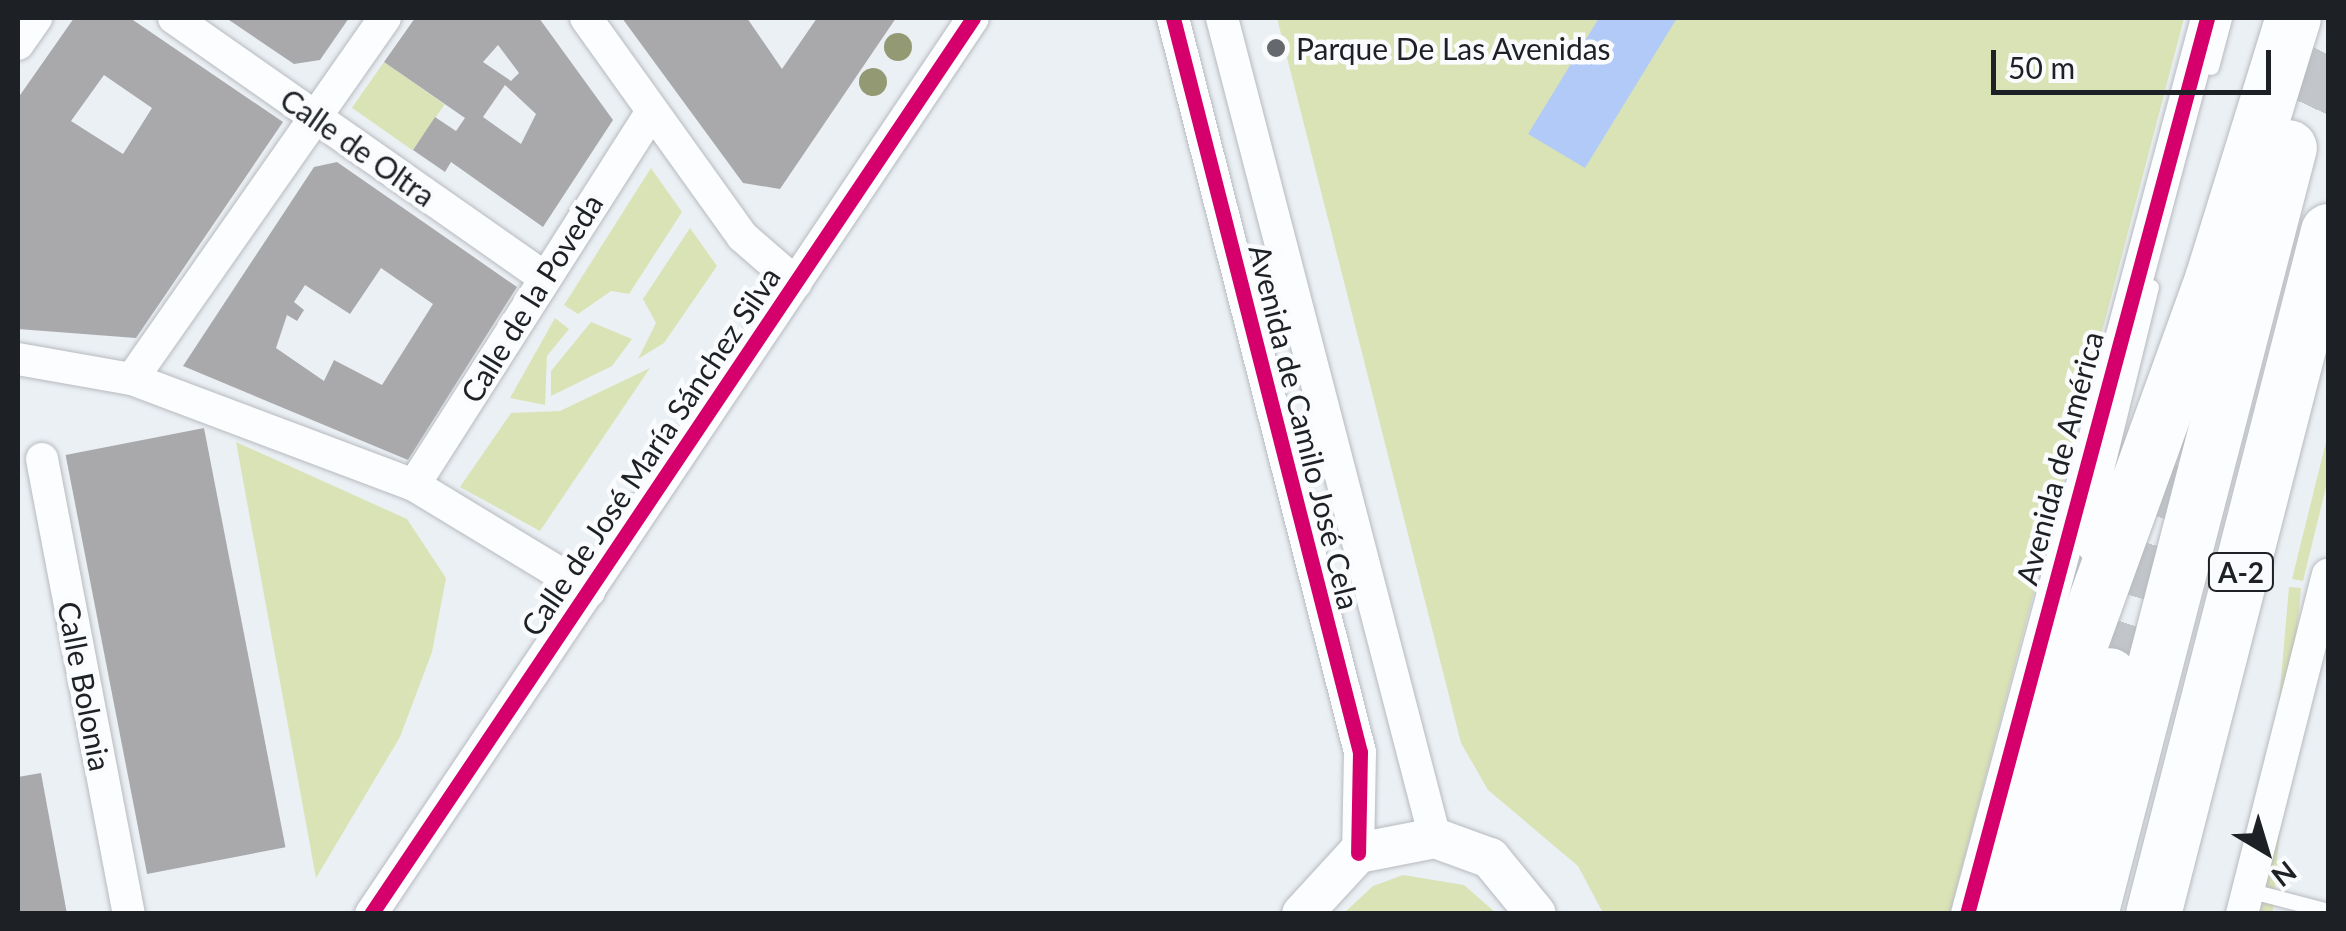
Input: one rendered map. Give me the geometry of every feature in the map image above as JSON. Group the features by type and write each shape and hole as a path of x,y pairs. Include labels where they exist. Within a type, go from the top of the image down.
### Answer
{"highway":[{"path":"2000,914 2040,752 2212,278 2294,18"},
{"name":"A-2","path":"2090,914 2321,18"},
{"name":"A-2","path":"2153,914 2328,231"},
{"path":"2046,914 2109,675"}],"street":[{"path":"18,44 36,18"},
{"name":"Calle de Oltra","path":"174,18 542,276"},
{"path":"132,378 385,18"},
{"path":"586,18 742,237 796,283"},
{"name":"Calle de José María Sánchez Silva","path":"371,914 972,18"},
{"name":"Avenida de Camilo José Cela","path":"1222,18 1435,838"},
{"name":"Avenida de América","path":"1967,914 2207,18"},
{"name":"Avenida de Camilo José Cela","path":"1170,23 1360,752 1358,853"},
{"name":"Calle de la Poveda","path":"414,485 542,276 651,113"},
{"path":"26,360 132,378 414,485 589,590"},
{"name":"Calle Bolonia","path":"42,459 129,914"},
{"path":"2245,902 2327,588"},
{"path":"1302,914 1358,853 1435,838 1490,858 1536,914"}],"lane":[{"path":"2040,752 2224,18"},
{"path":"2245,902 2328,911"}],"green space":[{"path":"1277,18 2184,18 1950,913 1603,913 1578,866 1488,790 1461,743"},
{"path":"384,62 445,104 412,150 352,108"},
{"path":"651,168 682,212 629,294 611,291 578,314 564,305"},
{"path":"690,228 717,266 664,343 638,359 656,323 643,299"},
{"path":"555,318 569,329 547,356 545,405 510,398"},
{"path":"591,322 632,339 612,366 551,396 551,371"},
{"path":"650,368 540,531 460,487 511,413 560,411"},
{"path":"2328,434 2328,479 2303,581 2292,579"},
{"path":"236,442 407,519 446,578 432,652 400,737 316,878"},
{"path":"2289,587 2301,588 2272,914 2260,914"},
{"path":"1403,875 1464,885 1496,913 1343,914 1373,886"}],"water":[{"path":"1599,18 1677,18 1585,168 1528,134"}],"building":[{"path":"74,18 130,18 283,122 136,338 18,329 18,98","holes":["104,75 152,108 123,154 71,121"]},
{"path":"226,18 349,18 320,60 294,64"},
{"path":"415,18 539,18 613,120 543,227 451,162 445,172 413,150 435,117 456,131 465,118 384,62","holes":["498,45 519,73 511,81 483,62","505,85 536,114 521,144 483,117"]},
{"path":"622,18 747,18 782,69 817,18 896,18 780,189 743,183"},
{"path":"337,162 517,287 408,460 183,366 314,167","holes":["381,268 433,304 382,385 334,360 324,381 276,348 287,315 297,321 304,310 294,302 305,285 350,314"]},
{"path":"204,428 285,847 147,874 66,455"},
{"path":"41,773 67,914 18,914 18,777"}],"tunnel":[{"path":"2266,177 2328,45"},
{"path":"2109,675 2205,369"}],"cycle path":[{"path":"371,914 973,18"},
{"path":"1173,18 1360,752 1358,853"},
{"path":"1967,914 2207,18"}],"place":[{"name":"Parque De Las Avenidas","path":"1276,48"}]}
